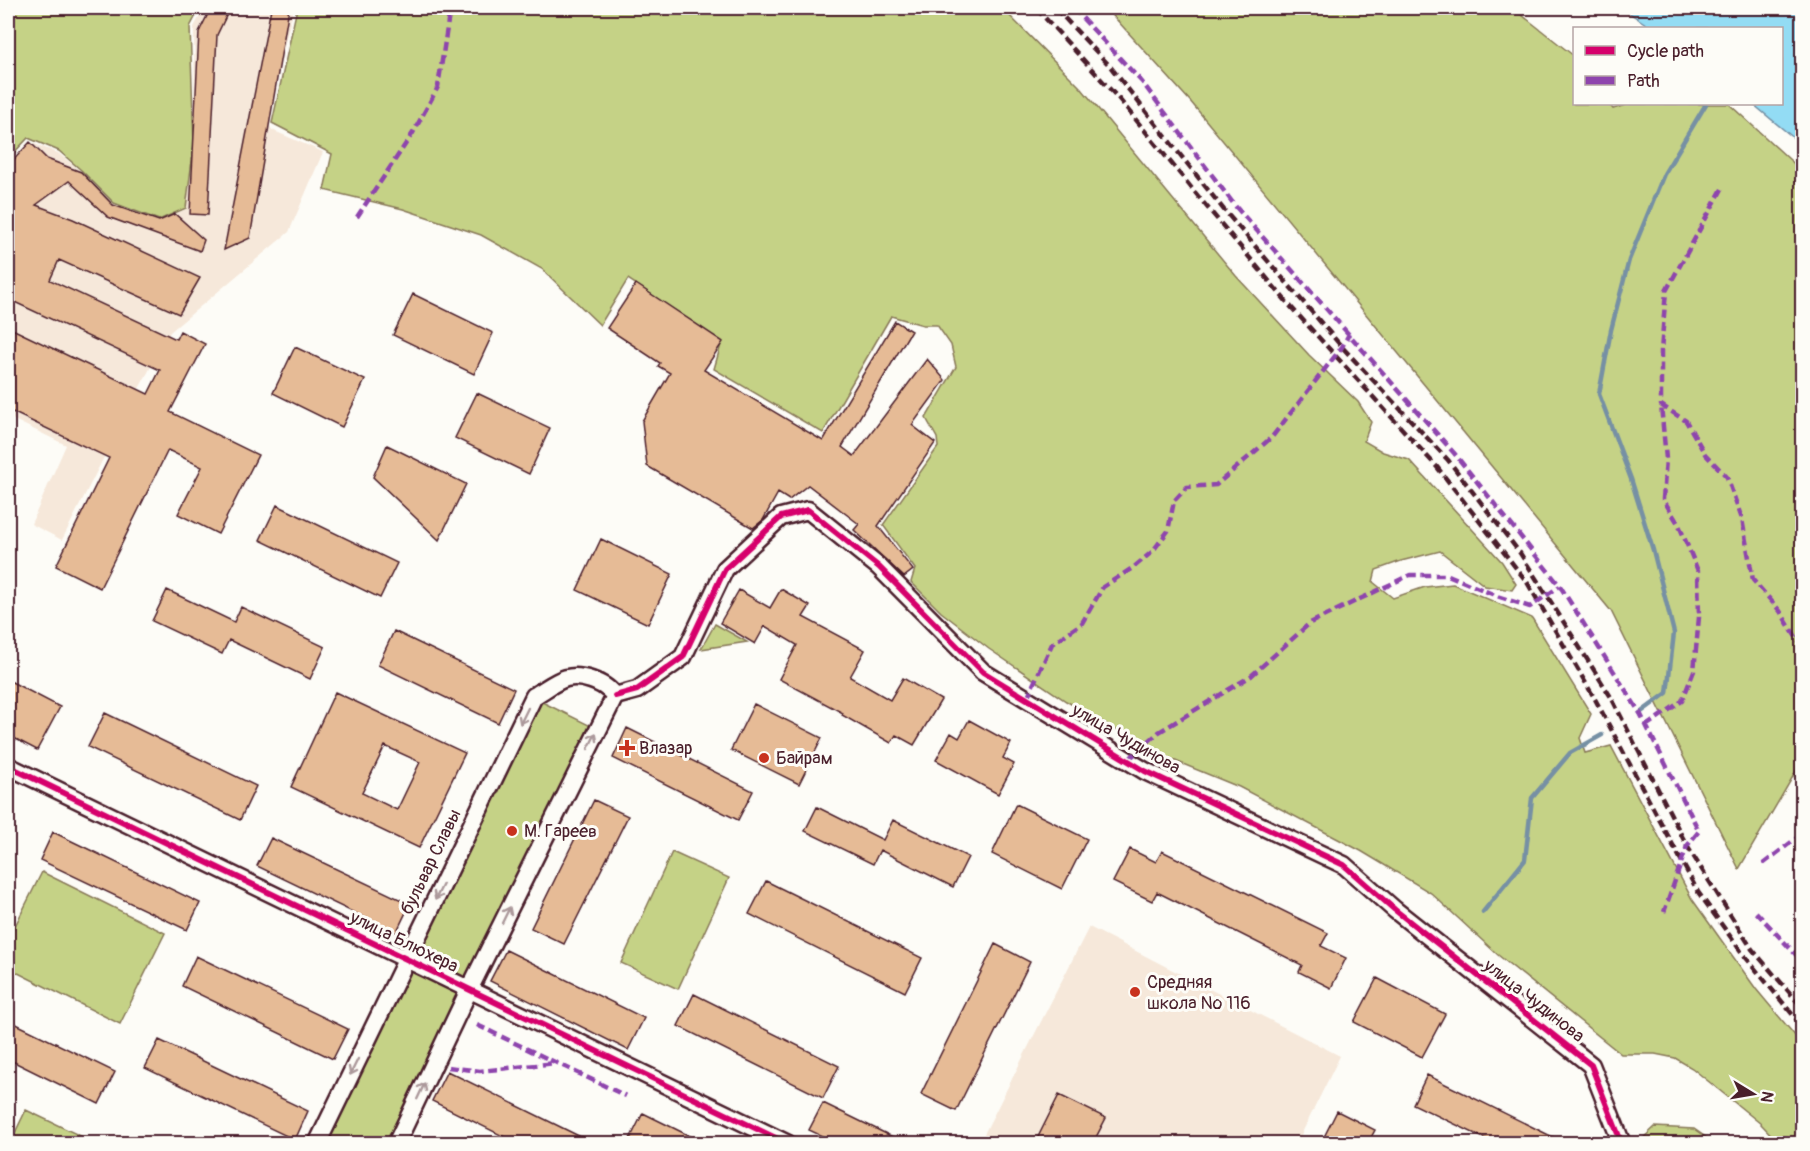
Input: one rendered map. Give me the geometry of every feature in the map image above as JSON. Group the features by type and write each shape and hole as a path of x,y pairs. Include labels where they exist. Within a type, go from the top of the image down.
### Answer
{"street":[{"name":"улица Чудинова","path":"615,696 637,690 683,657 725,569 781,517 808,510 879,567 983,672 1145,771 1344,865 1395,910 1591,1065 1622,1143"},
{"name":"бульвар Славы","path":"317,1143 534,696 574,675 606,686 615,696"},
{"path":"396,1143 468,990 615,696"},
{"name":"улица Блюхера","path":"8,766 405,960 788,1143"}],"shaded area":[{"path":"204,8 294,8 265,118 272,130 323,152 289,232 170,332 62,540 31,524 66,445 8,417 8,166 30,142 58,153 82,172 114,204 159,221 186,209 195,141 194,27"},
{"name":"Средняя школа № 116","path":"1089,927 1340,1056 1297,1143 979,1144"}],"green space":[{"path":"8,8 200,8 190,27 194,144 186,208 159,220 114,203 59,151 28,138 8,159"},
{"path":"297,8 1002,8 1082,89 1236,276 1309,355 1358,402 1371,422 1364,441 1383,452 1409,460 1502,562 1516,584 1512,590 1485,586 1440,551 1376,570 1373,582 1393,598 1425,587 1453,584 1532,618 1591,714 1580,738 1585,753 1611,746 1692,899 1756,989 1802,1044 1802,1143 1779,1143 1761,1124 1692,1068 1675,1058 1655,1054 1621,1054 1498,955 1431,893 1361,851 1239,787 1156,753 1066,701 989,649 941,612 911,582 915,569 883,525 938,447 937,438 926,418 956,367 951,345 937,325 923,325 891,316 823,433 714,369 722,341 628,279 600,325 542,269 481,235 403,209 324,190 332,154 272,123"},
{"path":"1106,8 1513,8 1573,55 1573,105 1610,105 1613,109 1625,105 1730,105 1802,171 1802,761 1739,869 1611,611 1190,101"},
{"path":"715,624 747,642 701,649"},
{"path":"536,699 593,727 392,1143 322,1144"},
{"path":"672,852 729,878 678,989 621,963"},
{"path":"42,872 165,933 120,1024 8,968 8,940"},
{"path":"26,1110 87,1139 85,1143 10,1143"},
{"path":"1655,1127 1694,1129 1714,1143 1638,1143"}],"water":[{"path":"1622,8 1802,8 1802,145 1754,105 1783,105 1783,27 1650,27"}],"building":[{"path":"211,8 230,8 217,35 208,215 190,214 199,32"},
{"path":"271,8 289,8 250,238 224,250"},
{"path":"30,142 47,159 81,172 113,205 159,221 175,214 204,240 200,251 108,217 69,181 36,205 73,219 200,278 179,314 59,260 50,280 176,339 180,331 205,344 170,412 258,455 218,534 178,514 202,467 168,450 100,588 56,566 109,458 8,410 8,327 148,394 160,370 8,299 8,166"},
{"path":"636,284 723,342 704,370 823,441 895,321 911,331 842,447 854,456 927,359 945,380 912,425 935,443 878,526 913,570 904,577 854,530 859,524 808,485 789,500 778,493 763,520 753,528 647,466 642,421 670,373 658,366 660,363 607,328"},
{"path":"413,294 493,333 474,374 393,335"},
{"path":"295,347 365,380 342,427 273,393"},
{"path":"477,393 550,428 529,474 455,438"},
{"path":"387,445 466,484 439,540 373,477"},
{"path":"277,505 397,563 380,598 260,540"},
{"path":"601,539 672,574 648,624 577,590"},
{"path":"781,589 810,606 803,617 865,650 850,677 890,700 903,678 941,700 914,745 896,735 891,743 842,715 843,713 779,679 797,645 765,626 755,644 720,623 739,590 770,608"},
{"path":"167,590 234,622 241,607 325,647 310,679 229,640 222,654 152,621"},
{"path":"394,631 514,689 498,723 378,665"},
{"path":"8,680 60,707 37,750 8,735"},
{"path":"335,692 465,753 419,848 291,787","holes":["385,746 420,762 397,810 362,793"]},
{"path":"754,704 822,738 799,784 731,750"},
{"path":"105,713 256,786 240,820 88,747"},
{"path":"969,720 1011,743 1003,758 1014,764 998,794 936,760 951,733 959,738"},
{"path":"627,728 753,791 738,820 613,758"},
{"path":"594,800 628,816 564,944 531,928"},
{"path":"1016,804 1087,839 1062,889 992,854"},
{"path":"817,807 883,840 893,820 968,857 953,887 880,850 873,864 805,831"},
{"path":"53,832 200,903 187,930 40,860"},
{"path":"271,838 410,904 396,933 257,866"},
{"path":"1130,849 1156,862 1162,851 1328,933 1321,946 1346,958 1331,988 1299,972 1302,965 1157,892 1152,901 1113,882"},
{"path":"766,881 922,958 905,992 749,914"},
{"path":"995,944 1030,962 956,1111 921,1094"},
{"path":"506,950 644,1018 628,1050 490,981"},
{"path":"196,956 348,1029 333,1059 182,986"},
{"path":"1377,978 1445,1014 1422,1057 1354,1022"},
{"path":"694,994 839,1066 823,1098 678,1026"},
{"path":"8,1020 115,1072 99,1104 8,1059"},
{"path":"159,1040 308,1111 295,1140 145,1068"},
{"path":"447,1071 593,1143 517,1143 432,1101"},
{"path":"1427,1075 1565,1143 1494,1143 1413,1104"},
{"path":"1059,1095 1106,1118 1093,1143 1035,1143"},
{"path":"823,1103 905,1143 837,1143 809,1130"},
{"path":"1337,1111 1375,1130 1368,1143 1321,1143"},
{"path":"643,1113 704,1143 628,1143"}],"waterway":[{"path":"1640,713 1667,693 1674,633 1653,550 1631,479 1599,394 1611,330 1629,260 1664,174 1705,105"},
{"path":"1483,912 1525,860 1532,798 1570,753 1602,735"}],"railway":[{"path":"1036,8 1119,99 1291,307 1437,467 1527,582 1595,699 1698,892 1743,954 1802,1026"},
{"path":"1055,8 1109,65 1224,210 1342,347 1448,460 1520,553 1611,697 1687,846 1752,949 1802,1007"}],"marked path":[{"path":"357,217 413,133 438,87 450,8"},
{"path":"1073,8 1142,82 1236,207 1454,453 1560,586 1640,713 1699,831 1687,846 1664,912"},
{"path":"1722,189 1666,291 1661,351 1661,405 1686,421 1705,454 1727,477 1742,519 1753,580 1780,611 1802,647"},
{"path":"1027,698 1052,644 1082,623 1103,587 1152,552 1168,531 1174,501 1187,487 1216,485 1272,437 1342,347 1349,334"},
{"path":"1646,726 1682,701 1694,671 1699,617 1698,571 1679,525 1663,499 1666,459 1661,405"},
{"path":"1128,760 1159,732 1251,676 1310,623 1410,575 1448,575 1530,607 1560,586"},
{"path":"1763,864 1802,834"},
{"path":"1756,912 1802,961"},
{"path":"477,1025 626,1096"},
{"path":"448,1067 480,1071 555,1063"}],"cycle path":[{"path":"615,696 637,690 683,657 725,569 781,517 808,510 879,567 983,672 1145,771 1344,865 1395,910 1591,1065 1622,1144"},
{"path":"8,766 788,1144"}],"place":[{"name":"Влазар","path":"627,748"},
{"name":"Байрам","path":"764,758"},
{"name":"М. Гареев","path":"512,831"},
{"name":"Средняя школа № 116","path":"1135,992"}]}
